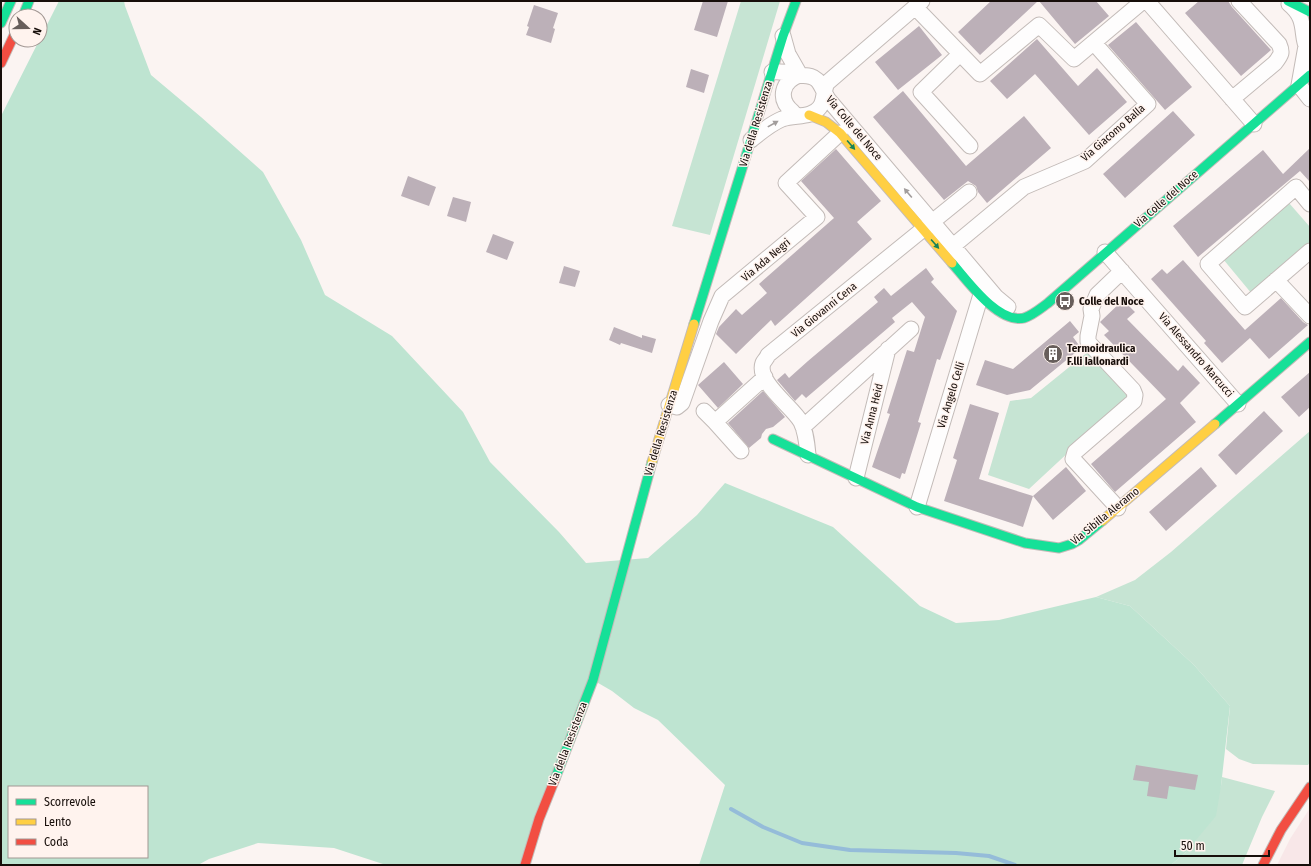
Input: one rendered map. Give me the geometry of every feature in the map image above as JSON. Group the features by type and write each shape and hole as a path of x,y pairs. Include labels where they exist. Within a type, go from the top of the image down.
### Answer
{"main road":[{"path":"1,23 11,1"},
{"name":"Via della Resistenza","path":"525,865 539,819 592,680 650,468 783,36 796,1"},
{"path":"1288,1 1310,12"},
{"path":"1,63 8,48"},
{"name":"Via Colle del Noce","path":"1034,312 1048,303 1105,252 1310,76"},
{"name":"Via Colle del Noce","path":"800,114 826,122 833,126 928,226 983,289"},
{"name":"Via Sibilla Aleramo","path":"773,439 917,507 1025,543 1059,548 1079,540 1118,508 1310,342"},
{"path":"1263,865 1281,830 1310,787"}],"street":[{"path":"824,92 827,83 918,4 960,54 980,74 1039,25 1074,59 1143,1"},
{"path":"1147,1 1254,124"},
{"path":"1232,99 1276,63 1282,52 1279,44 1239,1"},
{"path":"1285,1 1297,12 1303,24 1308,42 1298,85 1310,99"},
{"name":"Via Colle del Noce","path":"783,36 788,54 806,76 821,84 828,99 928,226 953,246 983,289 996,297 1009,308 1022,313 1034,312"},
{"name":"Via Giacomo Balla","path":"953,246 1024,187 1085,161 1148,104 1094,43"},
{"path":"960,54 921,92 970,146"},
{"path":"772,72 782,71 806,76 825,77 840,72"},
{"path":"800,114 786,106 784,101 784,90 791,79 806,76"},
{"name":"Via Colle del Noce","path":"765,94 783,109 800,114 814,113 820,107 824,98 824,92"},
{"path":"751,140 774,122 800,114"},
{"name":"Via Ada Negri","path":"669,405 677,407 682,403 722,296 817,217 786,183 840,133"},
{"path":"1307,259 1276,280 1245,307 1208,264 1296,187 1310,204"},
{"name":"Via Giovanni Cena","path":"764,378 762,368 768,355 969,192"},
{"name":"Via Alessandro Marcucci","path":"1105,252 1238,404"},
{"path":"1118,508 1073,459 1075,452 1134,401 1136,395 1134,390 1088,342 1092,316 1091,309 1097,295 1122,271"},
{"path":"1276,280 1310,316"},
{"name":"Via Angelo Celli","path":"917,507 983,289"},
{"name":"Via Anna Heid","path":"803,427 911,328"},
{"name":"Via Anna Heid","path":"856,478 888,349"},
{"path":"715,422 764,378 800,420 806,436 808,455"},
{"path":"704,411 742,451"}],"shaded area":[{"path":"1310,808 1310,865 1277,865 1290,839"}],"green space":[{"path":"59,1 124,1 151,75 263,172 301,240 325,295 392,336 463,412 490,462 559,532 586,563 648,558 697,515 725,483 833,527 920,606 956,623 999,620 1096,597 1130,606 1194,665 1230,706 1216,816 1186,852 1171,865 699,865 725,785 658,720 634,708 612,691 593,680 526,865 386,865 334,848 258,843 209,859 198,865 1,865 1,116 35,48 48,48 48,23"},
{"path":"741,1 780,1 710,235 672,226"},
{"path":"1289,203 1310,227 1310,244 1252,294 1223,259"},
{"path":"1089,351 1129,396 1029,489 988,475 1010,401 1031,398"},
{"path":"1310,431 1310,762 1308,765 1253,764 1239,759 1226,749 1230,706 1194,665 1130,606 1096,597 1135,580 1171,552"},
{"path":"1222,777 1275,791 1262,817 1242,865 1171,865 1186,852 1221,786"}],"building":[{"path":"703,1 728,1 717,37 694,30"},
{"path":"991,1 1038,1 980,55 958,32"},
{"path":"1039,1 1096,1 1109,16 1075,44"},
{"path":"1199,1 1228,1 1271,50 1241,76 1185,13"},
{"path":"534,5 558,13 553,28 555,29 551,43 526,35 529,27 527,26"},
{"path":"1136,22 1192,87 1165,110 1108,45"},
{"path":"919,26 942,55 898,90 875,62"},
{"path":"1037,39 1078,86 1097,68 1127,102 1089,135 1035,74 1007,99 990,81"},
{"path":"691,69 709,75 704,93 686,87"},
{"path":"903,91 966,166 1024,116 1051,148 987,203 978,192 976,186 968,181 944,200 873,117"},
{"path":"1173,111 1195,135 1125,198 1103,174"},
{"path":"1310,148 1310,182 1300,171 1198,257 1173,226 1263,150 1283,174"},
{"path":"836,149 881,201 857,222 872,239 775,326 771,320 736,354 716,334 719,327 736,309 742,315 767,293 759,284 834,218 801,181"},
{"path":"408,176 436,187 429,206 401,196"},
{"path":"453,197 471,202 466,222 447,216"},
{"path":"493,234 514,242 507,260 486,252"},
{"path":"1183,260 1245,330 1281,298 1303,322 1308,325 1269,359 1250,338 1222,363 1204,343 1206,341 1151,279 1162,269 1167,274"},
{"path":"564,266 580,271 575,287 559,283"},
{"path":"926,268 934,279 931,282 957,311 940,360 937,359 918,422 921,423 905,474 902,473 900,479 872,467 890,414 887,413 907,350 914,352 925,317 912,302 892,318 895,322 806,398 802,394 795,401 777,380 785,373 789,378 878,302 874,297 884,288 891,296"},
{"path":"1123,300 1135,312 1127,319 1178,371 1183,365 1200,383 1180,403 1196,422 1115,492 1091,464 1166,399 1104,335 1109,331 1100,322"},
{"name":"Termoidraulica F.lli Iallonardi","path":"1070,321 1079,332 1073,337 1081,348 1030,390 1007,395 976,385 985,360 1013,369"},
{"path":"614,327 642,338 642,335 656,339 652,353 621,343 620,345 609,340"},
{"path":"724,362 743,384 718,408 698,385"},
{"path":"1310,372 1310,407 1299,417 1281,397"},
{"path":"763,391 785,417 773,427 766,429 761,438 749,448 728,423"},
{"path":"970,404 999,413 979,479 1033,496 1023,527 944,501 957,460 953,458"},
{"path":"1264,411 1283,431 1236,475 1218,455"},
{"path":"1066,467 1086,491 1053,520 1033,496"},
{"path":"1201,467 1217,486 1166,531 1149,512"},
{"path":"1136,765 1198,775 1195,790 1169,786 1167,799 1147,796 1149,782 1133,780"}],"waterway":[{"path":"731,809 763,827 802,843 850,850 956,853 989,856 1015,865"}],"traffic: fast":[{"path":"1,23 11,1"},
{"path":"26,8 29,1"},
{"path":"694,324 783,36 796,1"},
{"path":"1288,1 1310,12"},
{"path":"952,263 994,308 1014,318 1024,318 1031,315 1048,303 1310,75"},
{"path":"1215,424 1310,342"},
{"path":"773,439 917,507 1025,543 1059,548 1079,540 1102,521"},
{"path":"555,779 593,680 652,462"}],"traffic: slow":[{"path":"809,115 826,122 840,133 952,263"},
{"path":"652,462 694,324"},
{"path":"1102,521 1215,424"}],"traffic: jam":[{"path":"1,63 8,48"},
{"path":"525,865 539,819 555,779"},
{"path":"1263,865 1281,830 1310,787"}],"place":[{"name":"Colle del Noce","path":"1065,301"},
{"name":"Termoidraulica F.lli Iallonardi","path":"1053,354"}]}
